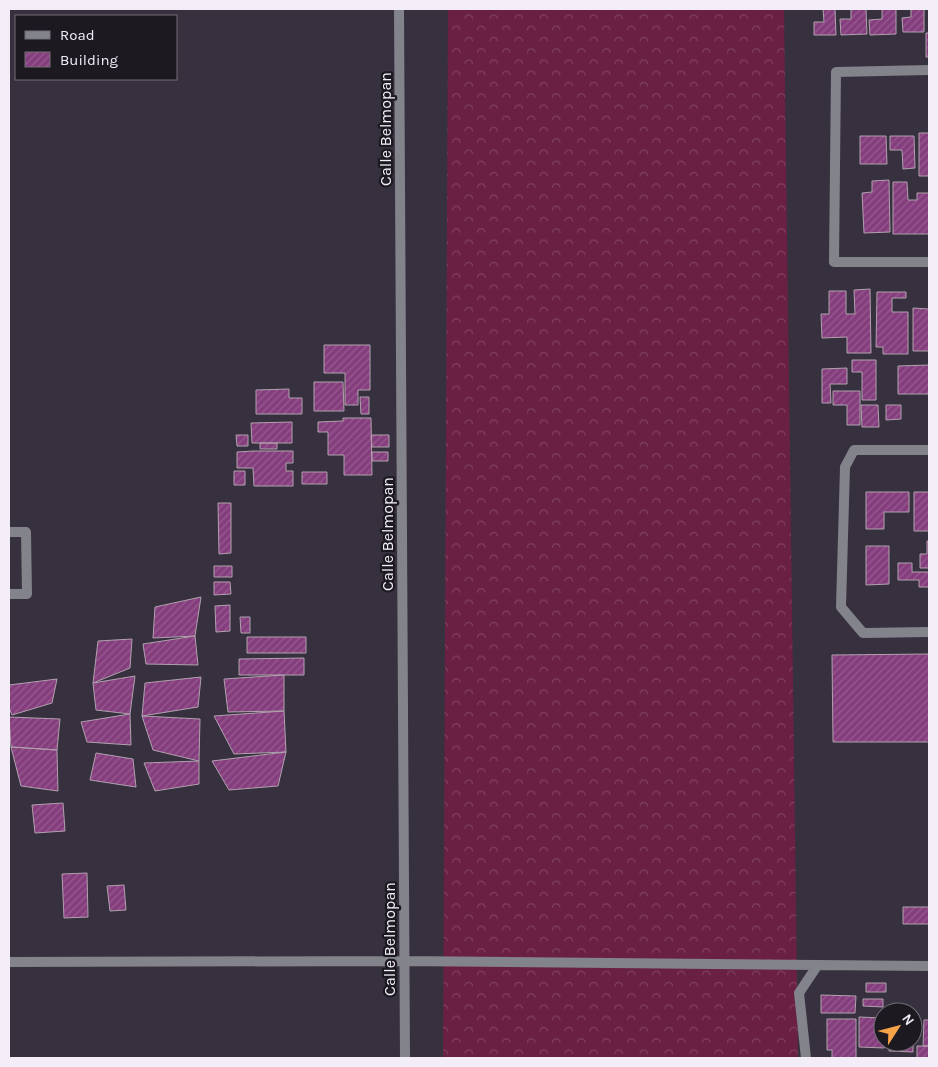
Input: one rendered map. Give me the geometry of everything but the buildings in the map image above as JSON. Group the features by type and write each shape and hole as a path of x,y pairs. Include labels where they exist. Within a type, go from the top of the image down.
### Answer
{"street":[{"name":"Calle Belmopan","path":"399,9 405,1058"},
{"path":"929,70 836,72 834,262 929,262"},
{"path":"929,450 854,450 845,467 841,607 862,633 929,632"},
{"path":"9,532 26,532 28,594 9,594"},
{"path":"9,962 404,961 929,966"},
{"path":"806,1058 799,993 817,966"}],"green space":[{"path":"448,9 784,9 798,1058 443,1058"}]}
